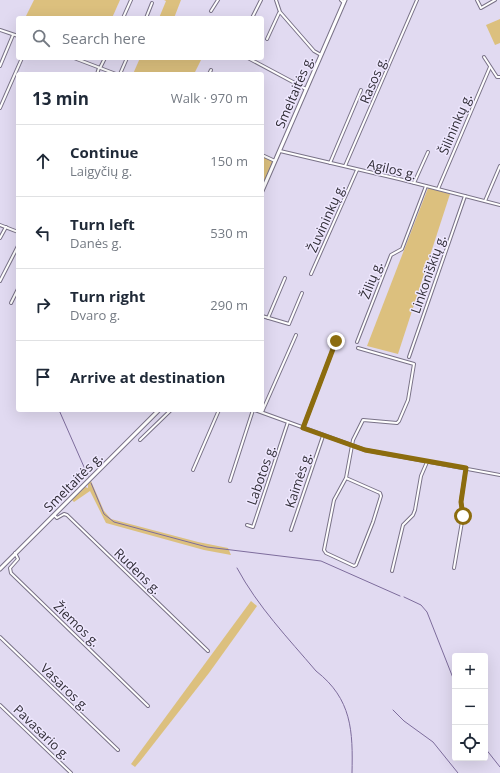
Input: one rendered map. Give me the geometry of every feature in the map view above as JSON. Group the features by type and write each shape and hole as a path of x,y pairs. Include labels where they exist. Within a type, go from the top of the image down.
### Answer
{"main road":[{"name":"Smeltaitės g.","path":"264,186 343,1"},
{"name":"Smeltaitės g.","path":"0,569 157,412"}],"street":[{"path":"124,16 131,0"},
{"path":"211,11 218,0"},
{"path":"253,16 261,0"},
{"path":"276,0 280,12 314,51 321,55"},
{"name":"Rasos g.","path":"345,166 417,0"},
{"path":"477,0 481,8 495,0"},
{"path":"147,16 152,3"},
{"path":"267,39 280,12"},
{"path":"0,30 16,36"},
{"path":"0,66 13,35"},
{"path":"484,57 490,67 500,77"},
{"path":"0,108 21,60"},
{"path":"79,60 111,72"},
{"path":"98,72 104,60"},
{"path":"121,72 126,60"},
{"path":"252,60 306,89"},
{"name":"Šilininkų g.","path":"438,189 490,67"},
{"path":"330,163 361,90"},
{"name":"Agilos g.","path":"279,151 500,205"},
{"path":"414,183 428,152"},
{"path":"264,156 275,161"},
{"path":"485,201 500,166"},
{"name":"Žuvininkų g.","path":"311,274 357,170"},
{"name":"Žilių g.","path":"357,342 391,255 402,249 426,186"},
{"name":"Linkoniškių g.","path":"408,357 465,196"},
{"path":"0,225 16,231"},
{"path":"0,238 6,227"},
{"path":"0,281 16,250"},
{"path":"268,318 285,278"},
{"path":"11,303 16,293"},
{"path":"264,317 289,324 302,293"},
{"path":"264,407 296,335"},
{"path":"303,428 336,341"},
{"path":"346,478 380,493 381,496 364,547 356,565 354,566 326,553 324,550 334,500 346,478 352,446 363,420 397,423 408,400 414,364 358,348"},
{"path":"140,440 168,412"},
{"path":"193,470 218,412"},
{"path":"230,481 253,412"},
{"path":"262,412 322,436 352,446 427,462 500,475"},
{"name":"Labotos g.","path":"247,525 253,527 288,422"},
{"name":"Kaimės g.","path":"291,530 322,436"},
{"path":"392,571 403,525 413,515 415,510 421,476 427,462"},
{"path":"454,568 463,516 461,502 466,468"},
{"name":"Rudens g.","path":"54,515 57,518 64,514 67,515 208,651"},
{"name":"Žiemos g.","path":"15,553 18,559 10,568 11,573 148,706"},
{"name":"Vasaros g.","path":"0,637 118,750"},
{"name":"Pavasario g.","path":"0,705 72,773"}],"shaded area":[{"path":"34,0 120,0 113,16 26,16"},
{"path":"164,0 181,0 175,16 160,16 166,1"},
{"path":"500,19 500,43 495,45 486,25"},
{"path":"139,60 201,60 195,72 134,72"},
{"path":"264,157 274,161 264,184"},
{"path":"428,188 450,194 398,354 367,346"},
{"path":"91,481 104,511 111,519 198,542 228,548 231,555 204,550 106,523 90,491 74,502 72,500 85,487 88,488 88,484"},
{"path":"251,601 257,606 209,673 135,767 131,764"}],"waterway":[{"path":"60,412 88,476"},
{"path":"91,483 104,514 114,522 207,547 321,561 400,596"},
{"path":"237,568 254,596 274,622 337,693 348,717 351,730 352,773"},
{"path":"404,597 421,605 427,612 452,675"},
{"path":"393,710 404,721 433,742 458,773"},
{"path":"488,752 500,767"}],"route":[{"path":"336,341 303,428 365,450 466,468 461,502 463,516"}]}
